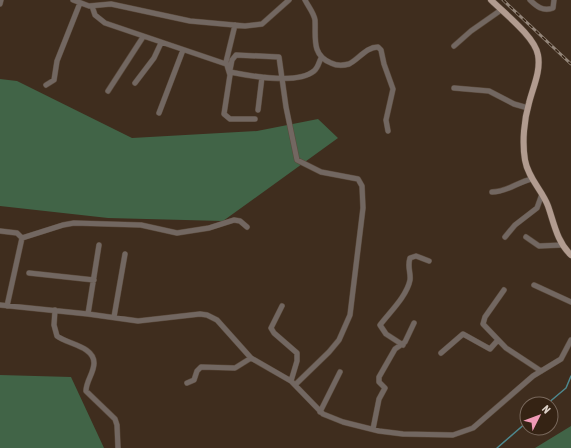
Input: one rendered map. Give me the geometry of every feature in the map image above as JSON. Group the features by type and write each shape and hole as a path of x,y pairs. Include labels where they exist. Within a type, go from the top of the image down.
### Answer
{"main road":[{"path":"491,0 527,37 538,55 538,72 528,108 524,150 532,179 542,194 562,245 571,255"}],"street":[{"path":"0,4 1,0"},
{"path":"73,0 93,6 100,4 114,4 152,11 190,21 257,26 262,24 289,0"},
{"path":"93,6 95,16 105,23 226,64 230,71 283,79 294,78 313,72 319,65 321,58 314,41 314,18 305,0"},
{"path":"530,0 538,8 546,10 553,8 554,0"},
{"path":"46,85 54,80 57,61 80,3"},
{"path":"454,46 471,31 502,10"},
{"path":"226,64 235,25"},
{"path":"108,91 143,37"},
{"path":"135,83 154,58 161,43"},
{"path":"321,58 336,65 346,65 368,50 376,47 380,48 393,89 386,120 388,131"},
{"path":"160,113 183,50"},
{"path":"255,119 230,119 224,114 232,60 236,55 278,56 281,60 286,107 297,160 321,172 358,179 362,186 363,199 348,322 339,340 330,352 293,383"},
{"path":"258,110 262,77"},
{"path":"454,88 489,91 514,104 528,108"},
{"path":"492,192 506,191 524,181 532,179"},
{"path":"505,237 515,225 537,208 542,194"},
{"path":"22,238 74,223 141,225 177,234 209,228 234,220 240,221 247,227"},
{"path":"0,230 17,233 22,238"},
{"path":"526,237 539,246 562,245"},
{"path":"8,306 22,238"},
{"path":"88,314 99,245"},
{"path":"114,317 125,254"},
{"path":"403,344 386,334 380,325 398,303 409,282 408,268 410,258 416,256 429,261"},
{"path":"29,273 94,280"},
{"path":"534,285 571,302"},
{"path":"504,290 483,323 498,340 515,355 541,371"},
{"path":"0,305 143,321 207,315 217,320 251,358 293,383 320,412 343,422 373,429 403,434 433,436 462,433 473,428 541,371 552,366 561,359 571,340"},
{"path":"282,306 271,328 274,333 297,353 293,383"},
{"path":"55,310 55,331 62,339 83,348 93,359 94,365 86,391 115,419 117,425 118,448"},
{"path":"373,429 379,398 385,387 379,382 378,378 393,352 403,344 414,323"},
{"path":"441,353 464,333 490,349 498,340"},
{"path":"187,383 194,380 197,371 201,367 235,368 251,358"},
{"path":"320,412 340,372"}],"green space":[{"path":"0,79 17,81 132,138 257,131 318,119 338,138 223,221 108,218 0,206"},
{"path":"0,375 71,377 104,448 0,448"},
{"path":"571,426 571,448 535,448 555,436 559,436 559,433"}],"waterway":[{"path":"556,396 566,388 571,376"},
{"path":"497,448 519,429"}],"railway":[{"path":"503,0 571,64"}]}
